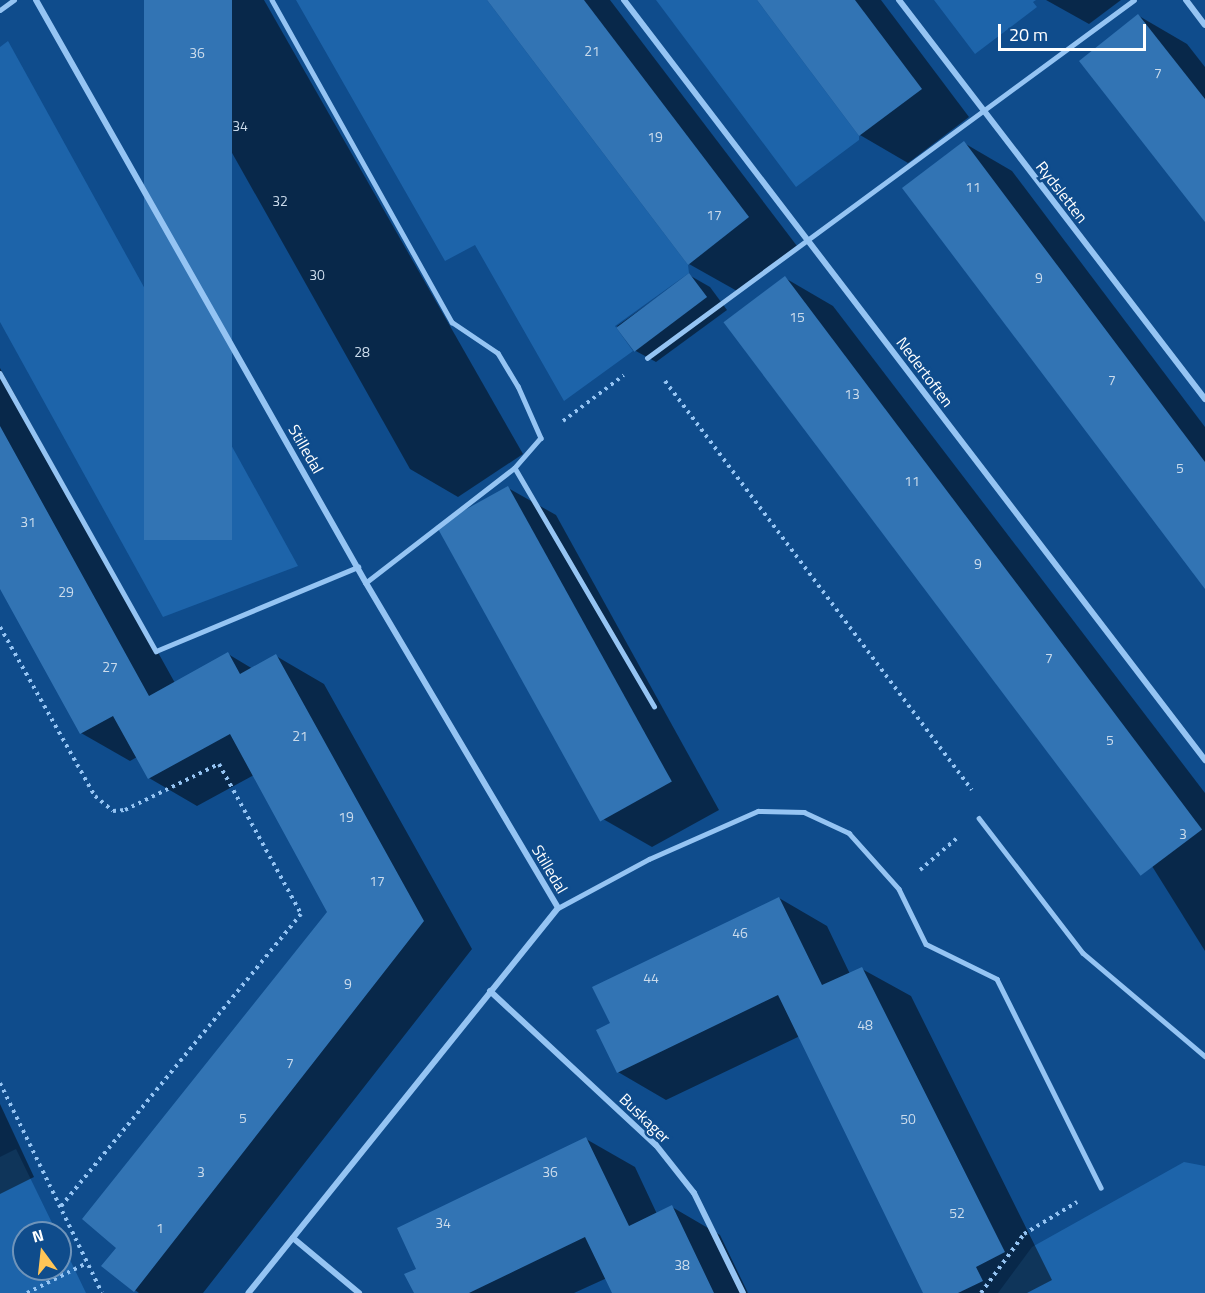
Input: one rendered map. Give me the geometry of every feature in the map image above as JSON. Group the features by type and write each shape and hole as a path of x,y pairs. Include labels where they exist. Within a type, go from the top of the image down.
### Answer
{"street":[{"name":"Stilledal","path":"36,0 366,583 558,908"},
{"name":"Nedertoften","path":"624,0 1205,760"},
{"name":"Rydsletten","path":"899,0 1205,399"},
{"path":"1186,0 1205,25"},
{"path":"249,1293 558,908"},
{"name":"Buskager","path":"490,991 656,1145 694,1193 743,1293"},
{"path":"293,1238 359,1293"}],"lane":[{"path":"0,10 14,0"},
{"path":"272,0 452,322 498,353 518,386 541,438 515,468 366,583"},
{"path":"647,358 1134,0"},
{"path":"0,373 156,651 358,567"},
{"path":"515,468 654,706"},
{"path":"558,908 649,859 758,811 804,812 849,832 899,889 926,944 996,979 1101,1188"},
{"path":"979,818 1083,953 1205,1056"}],"path":[{"path":"541,438 647,358 971,786 979,818 899,889"},
{"path":"0,627 95,796 113,811 125,810 219,764 301,914 60,1208"},
{"path":"0,1083 102,1293"},
{"path":"981,1293 1024,1234 1101,1188"},
{"path":"27,1293 87,1263"}],"shaded area":[{"path":"296,0 487,0 688,265 689,273 615,326 633,351 564,401 475,245 445,261"},
{"path":"656,0 757,0 859,136 859,140 796,187"},
{"path":"934,0 1036,0 1033,2 1037,7 975,54"},
{"path":"8,41 298,566 163,617 0,322 0,47"},
{"path":"16,1149 51,1221 12,1221 12,1281 72,1281 72,1264 86,1293 0,1293 0,1157"},
{"path":"1184,1162 1205,1166 1205,1293 998,1293 1032,1247"}],"building":[{"path":"144,0 232,0 232,540 144,540"},
{"path":"487,0 584,0 749,217 688,265"},
{"path":"757,0 855,0 922,89 859,136"},
{"path":"1138,14 1205,99 1205,222 1079,61"},
{"path":"964,141 1205,462 1205,589 902,188"},
{"path":"689,273 707,297 634,352 616,328"},
{"path":"785,276 1202,829 1141,876 724,322"},
{"path":"0,426 149,696 228,652 240,674 276,654 424,921 134,1292 101,1266 116,1248 82,1219 327,912 230,734 148,779 113,716 80,734 0,589"},
{"path":"508,486 672,782 600,821 436,526"},
{"path":"779,897 822,985 862,967 1005,1252 976,1267 983,1281 958,1293 923,1293 778,995 617,1073 596,1030 610,1023 592,987"},
{"path":"586,1137 629,1226 672,1205 714,1293 612,1293 585,1237 469,1293 414,1293 404,1274 416,1269 397,1228"}]}
